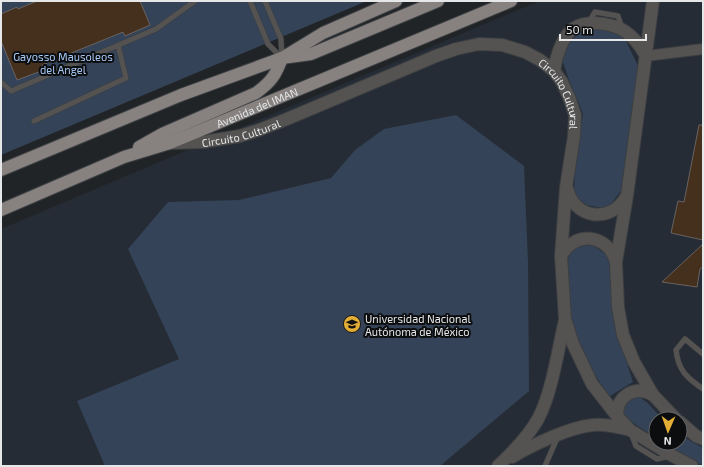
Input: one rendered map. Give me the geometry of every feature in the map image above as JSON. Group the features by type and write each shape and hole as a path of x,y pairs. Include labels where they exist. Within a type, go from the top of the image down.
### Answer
{"main road":[{"path":"1,170 181,95 282,58 323,32 396,1"},
{"path":"282,58 311,54 438,1"},
{"name":"Avenida del IMAN","path":"1,210 124,156 170,143 511,1"},
{"path":"124,156 162,134 256,93 268,84 277,72 282,58"}],"street":[{"path":"652,1 627,196 616,262 618,307 623,335 634,362 653,395 668,411"},
{"path":"554,71 557,54 564,40 574,28 588,23 608,23 623,29 639,44 646,56"},
{"name":"Circuito Cultural","path":"170,143 203,142 240,136 259,130 456,49 479,44 502,45 525,52 540,60 554,71 570,97 575,115 574,136 566,187 561,256 565,318 573,344 592,384 630,430 692,466"},
{"path":"646,56 703,49"},
{"path":"566,187 575,204 580,209 592,214 599,215 612,211 623,202 627,196"},
{"path":"561,256 564,250 574,241 588,238 601,241 606,245 614,256 616,262"},
{"path":"500,464 522,440 538,418 549,390 565,318"},
{"path":"617,416 618,405 629,393 639,390 653,395"},
{"path":"500,464 530,447 576,428 593,425 611,425 630,430"},
{"path":"688,428 700,436"}],"lane":[{"path":"1,82 11,90 156,29 195,1"},
{"path":"250,1 268,44 282,58"},
{"path":"265,1 281,39 282,58"},
{"path":"34,121 126,78 118,45"},
{"path":"703,354 685,339 676,350 678,361 689,379 703,389"},
{"path":"545,466 558,435"}],"shaded area":[{"name":"Universidad Nacional Autónoma de México","path":"539,1 703,1 703,466 1,466 1,229"}],"green space":[{"name":"Gayosso Mausoleos del Angel","path":"1,1 367,1 1,155"},
{"path":"603,28 617,31 626,41 639,68 621,191 607,209 587,205 574,196 575,164 583,114 561,56 570,41 582,31"},
{"path":"456,115 524,166 528,261 529,391 440,466 105,466 77,401 179,359 128,249 168,202 239,200 331,178 355,150 384,129"},
{"path":"582,245 594,246 608,256 623,351 633,382 610,396 587,362 578,343 572,323 567,265 569,256 572,252"},
{"path":"638,396 648,403 655,411 648,411 648,433 621,415 628,401"},
{"path":"688,440 703,448 703,466 677,451 688,451"}],"building":[{"path":"37,1 140,1 150,25 125,36 123,32 42,65 44,70 17,80 1,41 1,14"},
{"path":"699,125 703,125 703,240 671,233 678,201 684,202"},
{"path":"703,244 703,267 700,269 697,287 662,282"}],"place":[{"name":"Universidad Nacional Autónoma de México","path":"352,324"}]}
